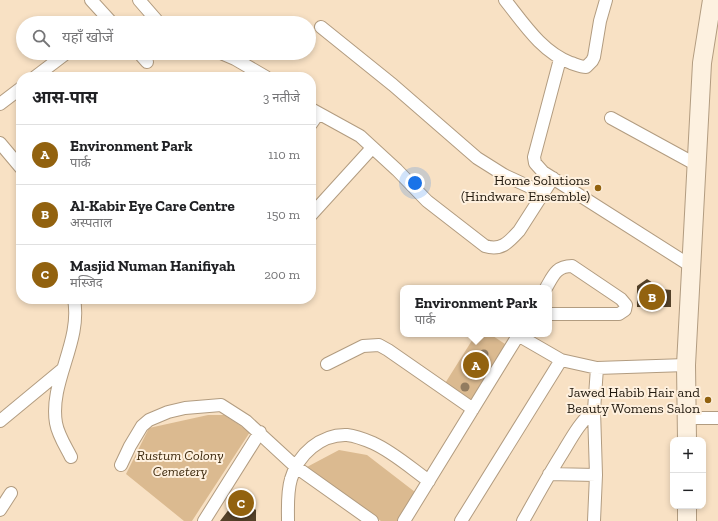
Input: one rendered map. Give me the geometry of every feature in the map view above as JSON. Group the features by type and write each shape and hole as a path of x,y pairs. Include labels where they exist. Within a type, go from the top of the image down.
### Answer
{"main road":[{"path":"687,437 686,366 702,63 712,0"},
{"path":"687,509 687,521"}],"street":[{"path":"91,0 106,16"},
{"path":"139,0 153,16"},
{"path":"505,0 542,45 560,59 581,67 586,67 594,57 600,21 606,0"},
{"path":"321,27 393,85 477,158 504,175 543,193"},
{"path":"560,59 534,157 535,163 553,178 691,266"},
{"path":"42,72 58,60"},
{"path":"237,60 257,72"},
{"path":"0,104 16,92"},
{"path":"316,116 350,130 360,136 398,170 427,201 485,246 492,248 502,246 512,239 519,231 553,178"},
{"path":"611,118 697,165"},
{"path":"0,143 16,162"},
{"path":"316,210 372,148"},
{"path":"548,285 560,268 572,266 621,299 626,305 625,310 619,314 552,314"},
{"path":"71,457 59,434 56,424 55,410 63,369 74,330 76,310 75,304"},
{"path":"404,521 517,337"},
{"path":"521,337 561,360 597,368 686,366"},
{"path":"327,364 363,346 379,345 473,409"},
{"path":"461,521 561,360"},
{"path":"594,521 596,475 594,410 597,368"},
{"path":"0,421 63,369"},
{"path":"121,465 130,446 146,422 162,414 185,408 221,406 246,421 260,432 296,467 372,521"},
{"path":"522,521 582,420 594,410"},
{"path":"687,418 718,418"},
{"path":"204,521 260,432"},
{"path":"288,521 288,494 291,478 296,467 302,456 318,444 333,437 347,435 374,444 429,481"},
{"path":"549,474 596,475"},
{"path":"0,510 11,493"}],"green space":[{"path":"474,337 494,337 508,346 472,405 444,385"},
{"name":"Rustum Colony Cemetery","path":"208,415 224,415 250,432 192,521 184,521 126,474 149,428"},
{"path":"339,450 367,455 415,492 398,521 381,521 305,468"}],"building":[{"path":"647,279 662,289 671,290 671,307 637,307 637,286"},
{"path":"240,495 256,510 256,521 220,521"}],"place":[{"name":"Home Solutions (Hindware Ensemble)","path":"598,188"},
{"name":"Al-Kabir Eye Care Centre","path":"652,297"},
{"name":"Environment Park","path":"476,365"},
{"name":"Jawed Habib Hair and Beauty Womens Salon","path":"708,400"},
{"name":"Masjid Numan Hanifiyah","path":"241,503"}]}
